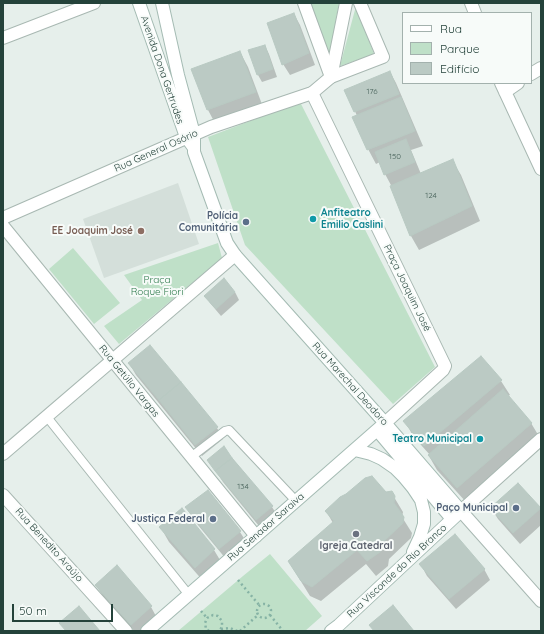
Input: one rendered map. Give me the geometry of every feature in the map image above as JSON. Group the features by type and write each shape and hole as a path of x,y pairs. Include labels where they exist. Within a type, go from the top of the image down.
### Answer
{"street":[{"path":"3,38 94,3"},
{"name":"Avenida Dona Gertrudes","path":"139,3 190,136"},
{"name":"Avenida Dona Gertrudes","path":"162,3 190,136"},
{"path":"304,3 331,77"},
{"path":"331,77 346,3"},
{"path":"312,93 331,77 383,57 360,3"},
{"path":"532,73 541,68"},
{"path":"515,84 503,88 541,169"},
{"name":"Rua General Osório","path":"3,218 211,127 312,93"},
{"name":"Praça Joaquim José","path":"312,93 445,366 443,370 381,426"},
{"name":"Rua Marechal Deodoro","path":"190,136 227,243 235,255 457,515 541,601"},
{"name":"Rua Getúlio Vargas","path":"3,226 256,536"},
{"path":"3,454 235,255"},
{"name":"Rua Senador Saraiva","path":"147,631 381,426"},
{"name":"Rua Visconde do Rio Branco","path":"338,629 457,515 541,439"},
{"path":"355,450 371,454 382,459 395,468 413,488 421,500 424,512 424,524 410,559"},
{"name":"Rua Benedito Araújo","path":"3,495 126,631"}],"lane":[{"path":"47,417 188,595"},
{"path":"191,457 225,431 229,430 296,501"}],"path":[{"path":"238,580 260,606"},
{"path":"258,615 257,610 260,606 264,604 269,606 271,612 270,616 283,631"},
{"path":"201,611 207,618"},
{"path":"209,631 205,626 205,623 207,618 213,615 221,618 223,624 220,630"},
{"path":"258,615 264,618 270,616"},
{"path":"220,630 230,628 238,631 258,615"}],"shaded area":[{"name":"EE Joaquim José","path":"178,183 199,244 104,278 83,219"}],"green space":[{"path":"310,3 339,3 329,57"},
{"path":"356,6 374,54 340,66"},
{"path":"300,102 435,367 393,404 245,245 208,137"},
{"name":"Praça Roque Fiori","path":"218,243 222,258 119,344 104,326 142,300 124,275"},
{"path":"73,248 120,303 94,324 49,269"},
{"path":"270,554 322,616 305,631 178,631 243,576"}],"building":[{"path":"294,13 309,53 282,65 267,23"},
{"path":"265,45 273,69 257,75 248,50"},
{"path":"240,51 256,92 207,110 191,69"},
{"path":"390,71 399,94 354,112 344,90"},
{"path":"401,97 415,131 367,150 352,117"},
{"path":"406,139 415,162 384,175 375,152"},
{"path":"453,159 472,206 410,236 390,186"},
{"path":"224,278 235,292 216,309 204,296"},
{"path":"150,345 181,382 159,400 128,363"},
{"path":"481,356 502,380 424,446 403,421"},
{"path":"181,382 218,427 195,445 159,400"},
{"name":"Teatro Municipal","path":"503,389 532,423 457,488 428,455"},
{"path":"224,446 232,458 215,471 207,460"},
{"path":"232,458 273,506 256,520 215,471"},
{"name":"Igreja Catedral","path":"372,476 386,492 392,491 395,496 394,503 404,517 403,523 381,544 380,552 367,561 357,550 312,587 301,581 288,561 334,521 325,511 340,497 346,494 365,478"},
{"name":"Paço Municipal","path":"518,483 541,508 513,533 490,508"},
{"name":"Justiça Federal","path":"208,490 241,531 219,549 185,507"},
{"path":"182,508 215,549 195,568 159,527"},
{"path":"455,534 485,569 449,599 419,564"},
{"path":"117,565 152,606 131,625 95,585"},
{"path":"393,605 414,631 374,631 369,625"},
{"path":"79,606 100,631 66,631 59,623"}],"place":[{"name":"Anfiteatro Emilio Caslini","path":"313,219"},
{"name":"Polícia Comunitária","path":"246,222"},
{"name":"EE Joaquim José","path":"141,231"},
{"name":"Teatro Municipal","path":"480,439"},
{"name":"Paço Municipal","path":"516,508"},
{"name":"Justiça Federal","path":"213,519"},
{"name":"Igreja Catedral","path":"356,534"}]}
